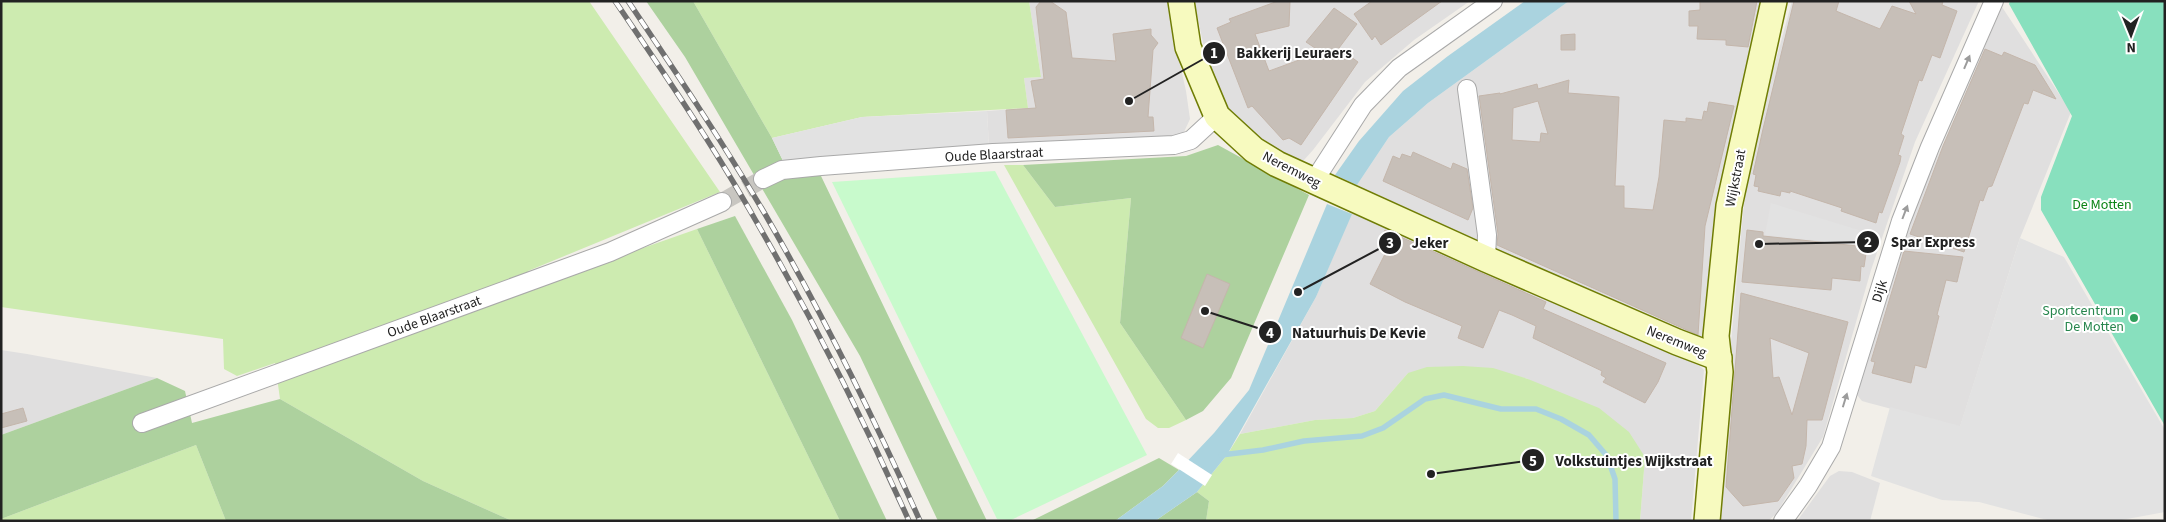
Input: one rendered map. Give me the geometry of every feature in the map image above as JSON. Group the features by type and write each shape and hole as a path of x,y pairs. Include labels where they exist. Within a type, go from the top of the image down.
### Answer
{"street":[{"name":"Neremweg","path":"1181,1 1188,47 1217,116 1254,150 1278,164 1486,259 1676,342 1719,358 1720,372 1707,521"},
{"path":"1322,184 1363,105 1398,68 1493,1"},
{"name":"Wijkstraat","path":"1719,358 1716,336 1729,206 1774,1"},
{"name":"Dijk","path":"1783,521 1808,486 1831,447 1901,221 1930,147 1994,1"},
{"path":"1467,89 1487,235 1486,259"},
{"name":"Oude Blaarstraat","path":"763,179 782,170 821,166 993,153 1174,145 1190,140 1217,116"},
{"name":"Oude Blaarstraat","path":"142,423 610,252 722,202"}],"shaded area":[{"path":"1029,1 1169,1 1190,119 1184,132 1175,138 989,147 987,111 1028,108 1024,78 1041,77"},
{"path":"1194,1 1470,1 1414,40 1365,82 1313,150 1304,160 1296,162 1252,138 1225,106 1206,56"},
{"path":"1569,1 1761,1 1706,328 1702,337 1694,340 1357,185 1389,137 1428,103"},
{"path":"1792,1 1979,1 1915,142 1871,270 1823,437 1776,514 1768,521 1719,521 1719,471 1745,193 1770,82"},
{"path":"2002,7 2071,112 2020,238 1960,427 1862,401 1857,395 1916,206"},
{"path":"987,111 989,147 784,163 772,138 862,117"},
{"path":"1771,203 1862,231 1859,245 1765,235"},
{"path":"1353,210 1700,366 1704,370 1691,521 1640,521 1645,457 1528,379 1511,374 1408,373 1375,411 1353,418 1315,420 1240,434 1316,297"},
{"path":"2020,238 2064,257 2165,430 2165,512 2116,521 2051,521 1979,502 1942,500 1871,476 1890,407 1960,426"},
{"path":"1,350 27,354 157,378 1,435"},
{"path":"1839,471 1852,472 1880,483 1870,521 1797,521 1830,476"}],"green space":[{"path":"1,1 589,1 720,192 528,271 532,287 697,229 840,521 512,521 423,481 280,399 275,363 237,376 224,369 223,339 1,307"},
{"path":"646,1 693,1 772,138 784,163 785,175 821,176 987,521 938,521 860,356 685,57"},
{"path":"693,1 1029,1 1041,77 1024,78 1028,108 862,117 772,138"},
{"name":"Sportcentrum De Motten","path":"2010,1 2165,1 2165,426 2041,210 2041,197 2072,116 2009,4"},
{"path":"1218,145 1309,195 1231,378 1203,411 1186,420 1120,323 1131,198 1055,207 1023,165 1186,156"},
{"path":"1004,165 1023,165 1055,207 1131,198 1120,323 1186,420 1169,428 1158,428 1146,419"},
{"path":"995,171 1147,455 1011,520 997,519 832,182"},
{"path":"735,216 792,320 887,521 840,521 697,229"},
{"path":"1463,366 1493,368 1528,379 1599,408 1629,432 1645,457 1640,521 1206,521 1209,501 1197,492 1227,455 1240,434 1315,420 1353,418 1375,411 1408,373 1427,367"},
{"path":"157,378 185,391 192,423 280,399 423,481 512,521 226,521 196,445 1,519 1,435"},
{"path":"196,445 226,521 1,521 1,519"},
{"path":"1159,458 1179,470 1163,486 1115,521 1031,521"},
{"path":"1197,492 1209,501 1206,521 1155,521"}],"water":[{"path":"1525,1 1569,1 1428,103 1389,137 1357,185 1335,175 1359,141 1403,91"},
{"path":"1327,204 1352,214 1316,297 1227,455 1197,492 1155,521 1115,521 1163,486 1214,433 1249,390"}],"pier":[{"path":"1178,453 1212,475 1205,486 1171,464"}],"building":[{"path":"1041,1 1050,1 1066,12 1072,58 1116,61 1113,34 1151,29 1151,35 1158,43 1153,50 1148,117 1153,117 1154,131 1008,138 1006,110 1036,108 1031,81 1044,79 1036,7"},
{"path":"1278,1 1290,1 1289,26 1255,34 1269,71 1321,52 1306,42 1334,8 1357,24 1339,48 1358,62 1301,145 1289,138 1283,140 1252,106 1248,108 1217,28 1231,22 1229,19"},
{"path":"1372,1 1442,1 1381,45 1375,36 1372,40 1354,14"},
{"path":"1700,1 1757,1 1748,47 1726,45 1726,40 1697,39 1698,26 1689,26 1689,11 1700,10"},
{"path":"1794,1 1839,1 1836,11 1880,29 1892,6 1916,14 1909,1 1943,1 1942,5 1957,11 1940,58 1932,55 1922,81 1919,80 1901,134 1904,136 1898,155 1901,156 1900,162 1882,213 1879,212 1876,223 1841,211 1842,208 1790,191 1790,193 1781,191 1780,196 1758,191 1759,187 1754,186 1756,175 1753,174"},
{"path":"1575,34 1575,50 1561,50 1561,35"},
{"path":"1985,49 2002,56 2004,52 2035,65 2056,99 2033,90 2028,104 2024,103 1992,186 1988,187 1983,201 1980,200 1964,252 1910,234 1943,146"},
{"path":"1569,80 1568,93 1619,97 1615,186 1624,186 1624,208 1653,210 1659,177 1664,120 1686,122 1686,118 1702,120 1704,111 1707,112 1709,102 1734,106 1705,226 1698,335 1497,245 1498,234 1479,96 1500,94 1537,84 1538,89","holes":["1538,101 1548,134 1541,133 1540,142 1512,140 1513,108"]},
{"path":"1413,152 1451,169 1453,163 1467,169 1473,208 1468,220 1383,181 1393,156 1400,159 1402,154 1411,157"},
{"path":"1385,230 1546,302 1543,309 1666,363 1658,382 1645,403 1603,382 1606,378 1601,375 1602,371 1533,338 1536,326 1499,310 1483,348 1458,338 1462,326 1405,302 1370,284 1387,250 1378,246"},
{"path":"1747,230 1763,232 1763,236 1867,247 1864,267 1861,266 1860,281 1832,278 1831,290 1742,282"},
{"path":"1904,251 1963,257 1957,282 1946,280 1926,368 1915,365 1911,383 1872,373 1875,362 1871,361"},
{"path":"1207,274 1230,284 1203,348 1181,338"},
{"path":"1741,293 1848,322 1822,420 1807,420 1806,446 1802,464 1792,466 1794,478 1778,501 1743,506 1726,487","holes":["1770,338 1809,353 1792,415 1779,377 1773,378"]},
{"path":"23,408 27,421 1,428 1,414"}],"waterway":[{"path":"1221,455 1263,450 1304,441 1362,436 1383,428 1425,399 1444,395 1501,409 1536,409 1561,419 1589,435 1607,456 1615,479 1616,521"}],"tunnel":[{"path":"722,202 763,179"}],"railway":[{"path":"615,1 705,137 777,258 817,331 874,444 909,521"},
{"path":"628,1 715,133 786,251 846,365 920,521"}],"place":[{"name":"Bakkerij Leuraers","path":"1129,101"},
{"name":"Spar Express","path":"1759,244"},
{"name":"Jeker","path":"1298,292"},
{"name":"Natuurhuis De Kevie","path":"1205,311"},
{"name":"Sportcentrum De Motten","path":"2134,318"},
{"name":"Volkstuintjes Wijkstraat","path":"1431,474"}],"park label":[{"name":"De Motten","path":"2102,204"}]}
